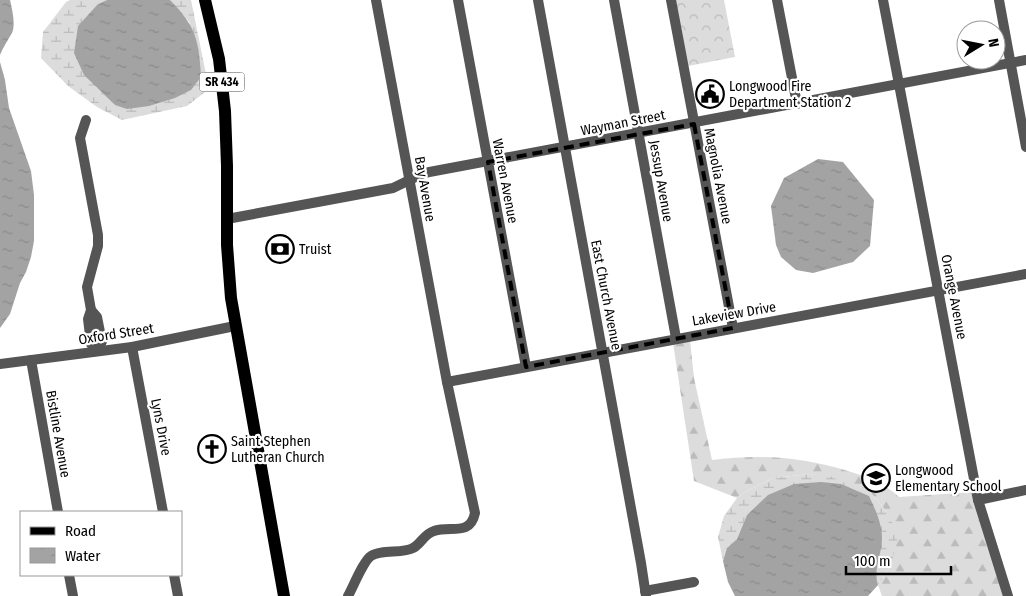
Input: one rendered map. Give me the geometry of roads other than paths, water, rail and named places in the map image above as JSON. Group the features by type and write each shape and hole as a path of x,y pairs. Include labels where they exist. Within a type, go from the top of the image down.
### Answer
{"main road":[{"name":"SR 434","path":"206,0 219,59 225,111 228,166 229,272 236,326 284,596"}],"street":[{"name":"Bay Avenue","path":"348,596 364,564 372,555 413,548 424,536 434,530 468,527 474,521 475,513 447,382 376,0"},
{"name":"Warren Avenue","path":"458,0 526,367"},
{"name":"East Church Avenue","path":"538,0 646,594"},
{"name":"Jessup Avenue","path":"614,0 676,338"},
{"name":"Magnolia Avenue","path":"670,0 733,328"},
{"path":"777,0 797,104"},
{"name":"Orange Avenue","path":"883,0 978,500 1008,596"},
{"path":"998,0 1026,147"},
{"name":"Wayman Street","path":"227,219 393,188 424,173 694,124 1026,60"},
{"path":"86,120 80,138 98,235 98,246 87,287 91,310 97,317 102,342 98,349"},
{"name":"Lakeview Drive","path":"447,382 1026,274"},
{"name":"Oxford Street","path":"0,364 98,349 132,347 236,326"},
{"name":"Lyns Drive","path":"132,347 163,511"},
{"name":"Bistline Avenue","path":"31,360 58,511"},
{"path":"978,500 1026,490"},
{"path":"69,576 73,596"},
{"path":"174,576 178,596"},
{"path":"646,594 694,582"}],"water":[{"path":"0,0 10,0 14,26 0,55"},
{"path":"107,0 170,0 179,9 191,26 199,53 201,77 191,90 175,98 149,106 127,109 115,105 84,75 74,53 78,26 98,4"},
{"path":"0,62 9,108 31,171 34,195 34,241 31,257 10,314 0,328"},
{"path":"818,159 843,162 874,200 870,246 853,262 813,273 796,270 781,257 776,245 771,206 784,178"},
{"path":"821,482 841,484 869,496 878,516 882,532 882,544 877,568 878,585 868,596 735,596 728,582 723,561 727,548 737,539 747,515 768,495 794,484"}],"place":[{"name":"Longwood Fire Department Station 2","path":"710,94"},
{"name":"Truist","path":"280,249"},
{"name":"Saint Stephen Lutheran Church","path":"212,449"},
{"name":"Longwood Elementary School","path":"876,478"}]}
